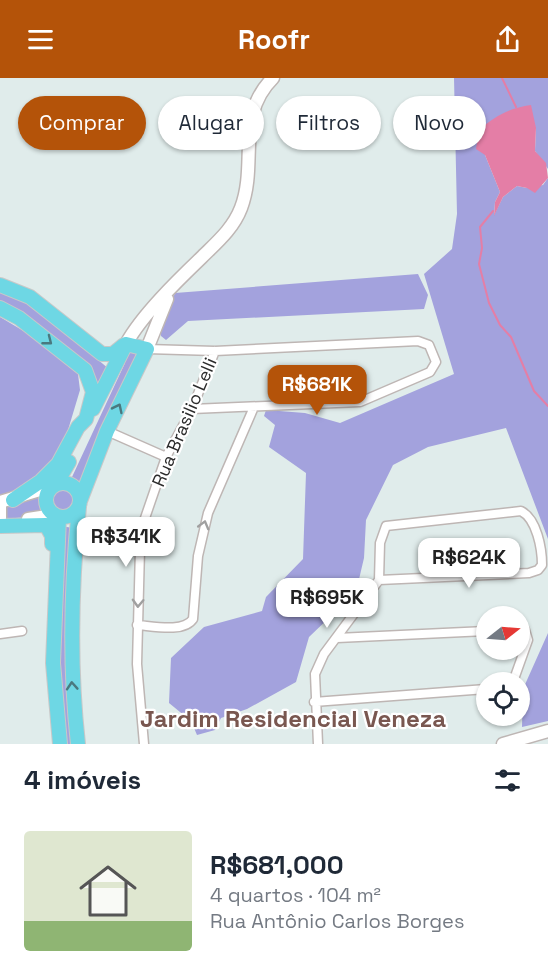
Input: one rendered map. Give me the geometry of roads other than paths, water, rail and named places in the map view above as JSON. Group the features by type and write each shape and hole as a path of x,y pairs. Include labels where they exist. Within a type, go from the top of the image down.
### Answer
{"main road":[{"path":"80,504 70,516 0,519 4,503 54,469 78,427 103,394 132,333 172,287 225,234 238,215 245,192 250,118 260,93 273,78"},
{"path":"0,285 30,297 102,354 113,354 126,344"},
{"path":"78,744 70,650 74,557 80,504 107,431 147,350 172,287"},
{"path":"0,308 19,318 85,370 93,392 76,446 55,485 47,493 45,501 56,516 53,663 60,744"},
{"path":"126,344 147,350"},
{"path":"4,503 55,485 73,486 80,504"},
{"path":"0,526 42,524 49,528 56,596"},
{"path":"53,663 49,684 55,744"},
{"path":"503,744 548,731"}],"street":[{"path":"147,350 215,351 418,341 429,345 436,362 430,372 360,402 192,409"},
{"name":"Rua Brasilio Lelli","path":"144,744 137,664 137,625 140,549 144,521 166,457 192,409 215,351"},
{"path":"137,625 177,627 190,624 195,613 198,556 208,513 254,407"},
{"path":"107,431 166,457"},
{"path":"318,744 314,702 315,674 318,664 379,580 378,557 384,528 393,523 518,511 526,514 531,520 542,566 529,573 379,580"},
{"path":"0,634 22,631"},
{"path":"337,638 476,631"},
{"path":"314,702 476,690"}],"waterway":[{"path":"502,78 516,107"},
{"path":"493,211 480,227 482,248 479,264 489,303 500,325 511,337 534,391 548,406"}],"district":[{"name":"Jardim Residencial Veneza","path":"293,718"}]}
